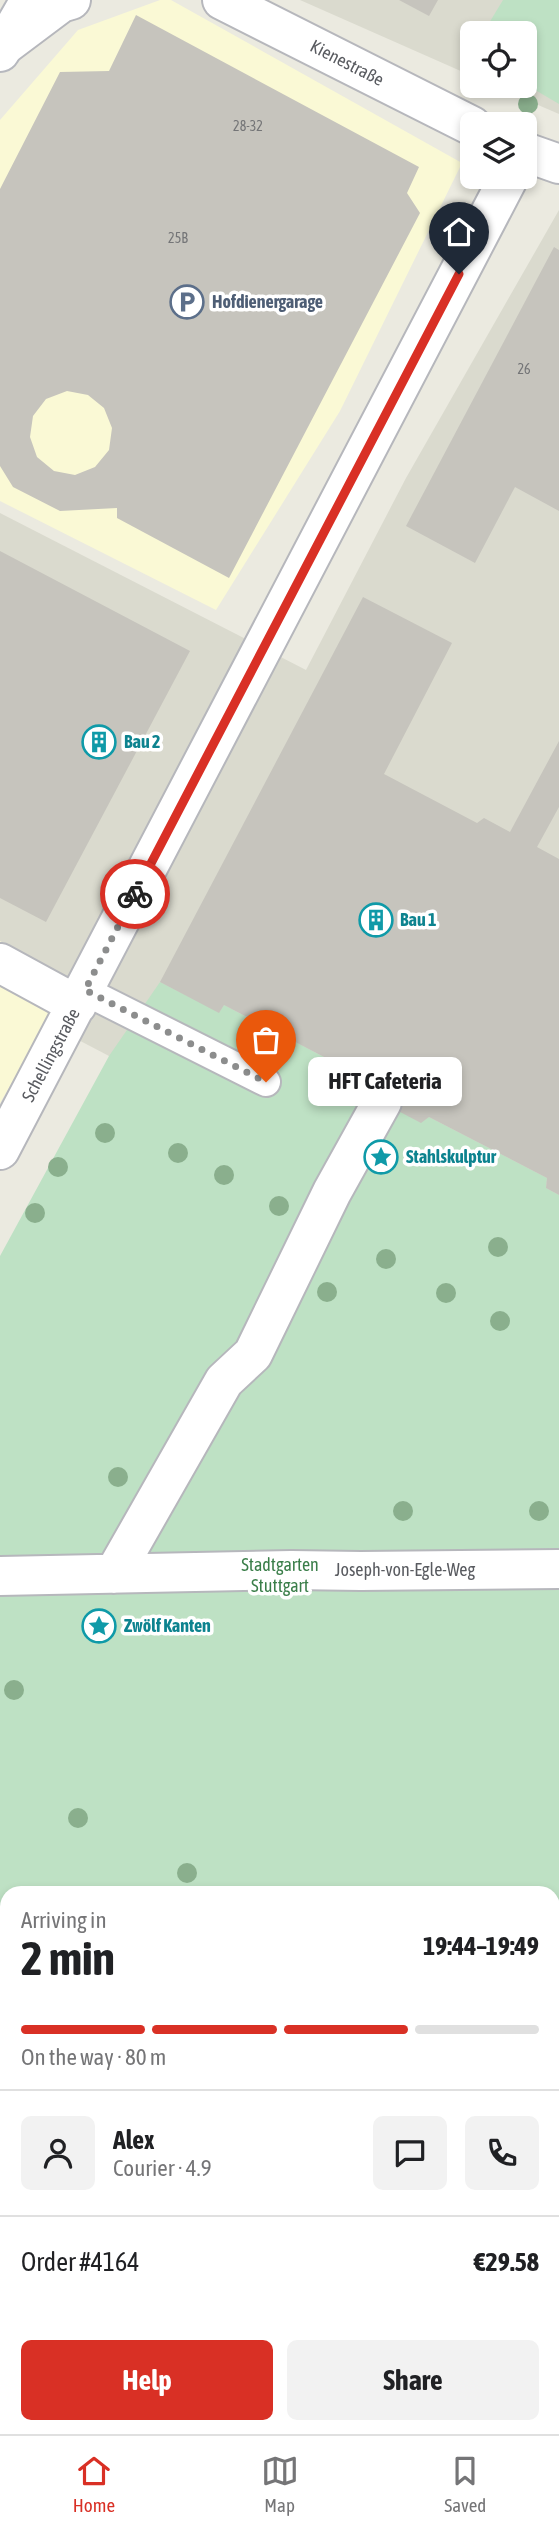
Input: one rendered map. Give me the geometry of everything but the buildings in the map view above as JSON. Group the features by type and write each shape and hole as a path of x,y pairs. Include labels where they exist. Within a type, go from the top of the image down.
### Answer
{"street":[{"path":"2,48 30,0"},
{"path":"2,48 61,3 71,0"},
{"name":"Kienestraße","path":"222,0 460,120"},
{"path":"537,156 559,164"},
{"name":"Schellingstraße","path":"0,1150 503,189"},
{"path":"0,963 81,998"},
{"path":"114,1574 224,1381 253,1354 332,1192 383,1102"},
{"name":"Joseph-von-Egle-Weg","path":"0,1576 291,1570 361,1572 559,1569"}],"lane":[{"path":"81,998 266,1082"}],"shaded area":[{"name":"Hofdienergarage","path":"160,0 171,0 460,162 460,167 340,411 216,610 0,501 0,120 78,30"},
{"path":"300,0 559,0 559,114 522,98 537,98 537,21 460,21 460,71"},
{"path":"559,210 559,1256 127,1082 109,1056 46,1023 72,980 0,941 0,513 306,670 406,478"},
{"path":"0,941 72,980 0,1103"}],"green space":[{"path":"503,0 559,0 559,104 537,91 537,21 490,21"},
{"name":"Stadtgarten Stuttgart","path":"160,982 219,1012 224,1005 351,1071 366,1093 326,1160 349,1185 394,1108 421,1122 429,1117 547,1178 546,1188 559,1195 559,1886 0,1886 0,1256 109,1056"}],"way so far":[{"path":"135,894 85,990 266,1082"}],"place":[{"name":"Hofdienergarage","path":"187,302"},
{"name":"Bau 2","path":"99,742"},
{"name":"Bau 1","path":"376,920"},
{"name":"HFT Cafeteria","path":"266,1082"},
{"name":"Stahlskulptur","path":"381,1157"},
{"name":"Zwölf Kanten","path":"99,1626"}],"route":[{"path":"135,894 459,274"}]}
